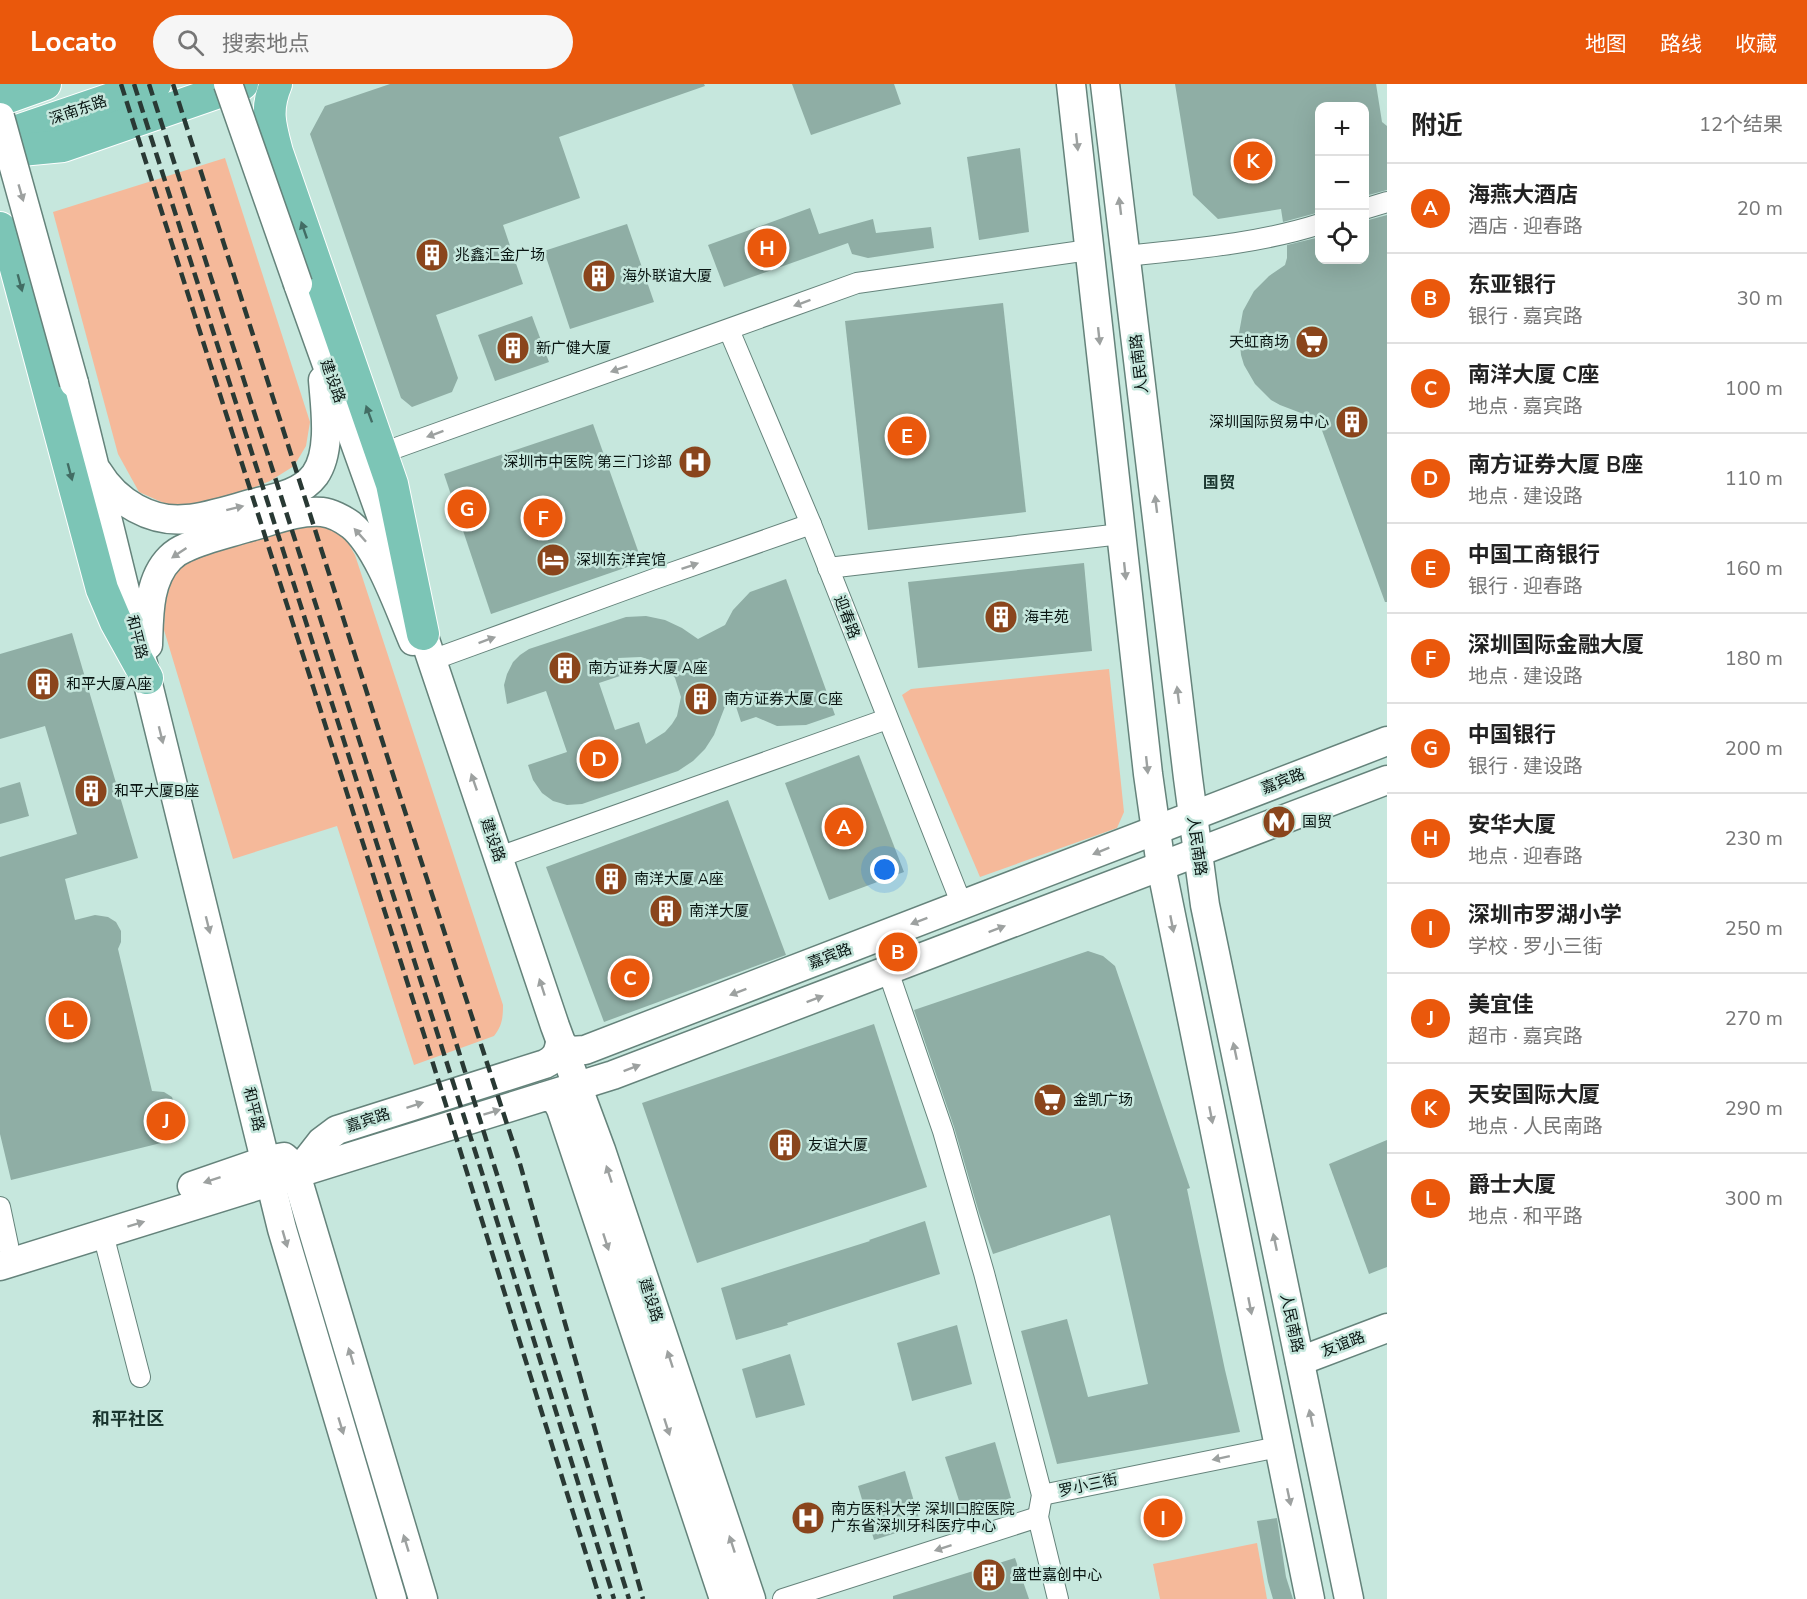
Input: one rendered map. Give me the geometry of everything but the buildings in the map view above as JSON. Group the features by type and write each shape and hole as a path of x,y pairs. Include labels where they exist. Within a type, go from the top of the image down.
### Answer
{"main road":[{"path":"0,100 45,84"},
{"name":"深南东路","path":"0,137 155,84"},
{"name":"建设路","path":"228,84 428,647 561,1043 601,1150 751,1599"},
{"path":"0,152 63,146 242,84"},
{"path":"276,84 270,98 269,114 277,152 382,453 398,508 428,647"},
{"path":"1071,84 1148,774 1161,866 1310,1599"},
{"name":"人民南路","path":"1105,84 1197,853 1349,1599"},
{"name":"和平路","path":"0,117 74,382 147,678 278,1172 423,1599"},
{"path":"0,228 14,261 102,589 116,622 147,678"},
{"path":"94,465 111,491 123,500 138,510 169,519 187,519 301,489 315,474 325,441 321,347"},
{"path":"147,678 153,588 169,559 183,548 219,536 302,513 324,512 350,524 364,538 376,559 421,658 445,697"},
{"name":"嘉宾路","path":"3,1253 213,1179 278,1172 337,1130 544,1064 553,1060 561,1043 570,1051 585,1050 1387,741"},
{"name":"嘉宾路","path":"3,1253 104,1234 278,1172 540,1108 577,1087 628,1070 1387,780"},
{"name":"建设路","path":"540,1108 549,1096 558,1102 570,1133 724,1599"},
{"name":"和平路","path":"278,1172 286,1241 392,1599"},
{"name":"友谊路","path":"1300,1361 1387,1328"}],"street":[{"path":"1369,208 1387,202"},
{"path":"1126,256 1256,240 1315,225"},
{"path":"382,453 857,283 1089,250"},
{"name":"迎春路","path":"729,330 811,524 962,905"},
{"path":"428,647 657,578 811,524"},
{"path":"828,568 1121,534"},
{"path":"499,857 887,719"},
{"path":"888,971 943,1131 984,1273 1042,1495"},
{"path":"0,1207 3,1253"},
{"path":"104,1234 140,1377"},
{"name":"罗小三街","path":"1038,1517 1042,1495 1278,1447"},
{"path":"783,1599 1038,1517 1058,1599"}],"shaded area":[{"path":"225,158 310,422 306,446 294,466 270,481 238,494 199,505 168,505 139,492 118,454 53,212"},
{"path":"314,521 329,525 339,531 355,555 503,1005 502,1022 494,1036 414,1065 337,826 233,859 164,630 165,603 173,576 188,559"},
{"path":"1109,669 1124,812 1117,828 980,877 902,695 911,689"},
{"path":"1257,1543 1267,1599 1160,1599 1153,1564"}],"railway":[{"path":"121,84 426,1041 600,1599"},
{"path":"134,84 483,1176 614,1599"},
{"path":"149,84 453,1033 629,1599"},
{"path":"173,84 520,1164 643,1599"}],"place":[{"name":"天安国际大厦","path":"1253,161"},
{"name":"安华大厦","path":"767,248"},
{"name":"兆鑫汇金广场","path":"432,255"},
{"name":"海外联谊大厦","path":"599,276"},
{"name":"天虹商场","path":"1312,342"},
{"name":"新广健大厦","path":"513,348"},
{"name":"深圳国际贸易中心","path":"1352,422"},
{"name":"中国工商银行","path":"907,436"},
{"name":"深圳市中医院 第三门诊部","path":"695,462"},
{"name":"中国银行","path":"467,509"},
{"name":"深圳国际金融大厦","path":"543,518"},
{"name":"深圳东洋宾馆","path":"553,560"},
{"name":"海丰苑","path":"1001,617"},
{"name":"南方证券大厦 A座","path":"565,668"},
{"name":"和平大厦A座","path":"43,684"},
{"name":"南方证券大厦 C座","path":"701,699"},
{"name":"南方证券大厦 B座","path":"599,759"},
{"name":"和平大厦B座","path":"91,791"},
{"name":"国贸","path":"1279,822"},
{"name":"海燕大酒店","path":"844,827"},
{"name":"南洋大厦 A座","path":"611,879"},
{"name":"南洋大厦","path":"666,911"},
{"name":"东亚银行","path":"898,952"},
{"name":"南洋大厦 C座","path":"630,978"},
{"name":"爵士大厦","path":"68,1020"},
{"name":"金凯广场","path":"1050,1100"},
{"name":"美宜佳","path":"166,1121"},
{"name":"友谊大厦","path":"785,1145"},
{"name":"南方医科大学 深圳口腔医院 广东省深圳牙科医疗中心","path":"808,1518"},
{"name":"深圳市罗湖小学","path":"1163,1518"},
{"name":"盛世嘉创中心","path":"989,1575"}],"district":[{"name":"国贸","path":"1219,482"},
{"name":"和平社区","path":"128,1419"}]}
